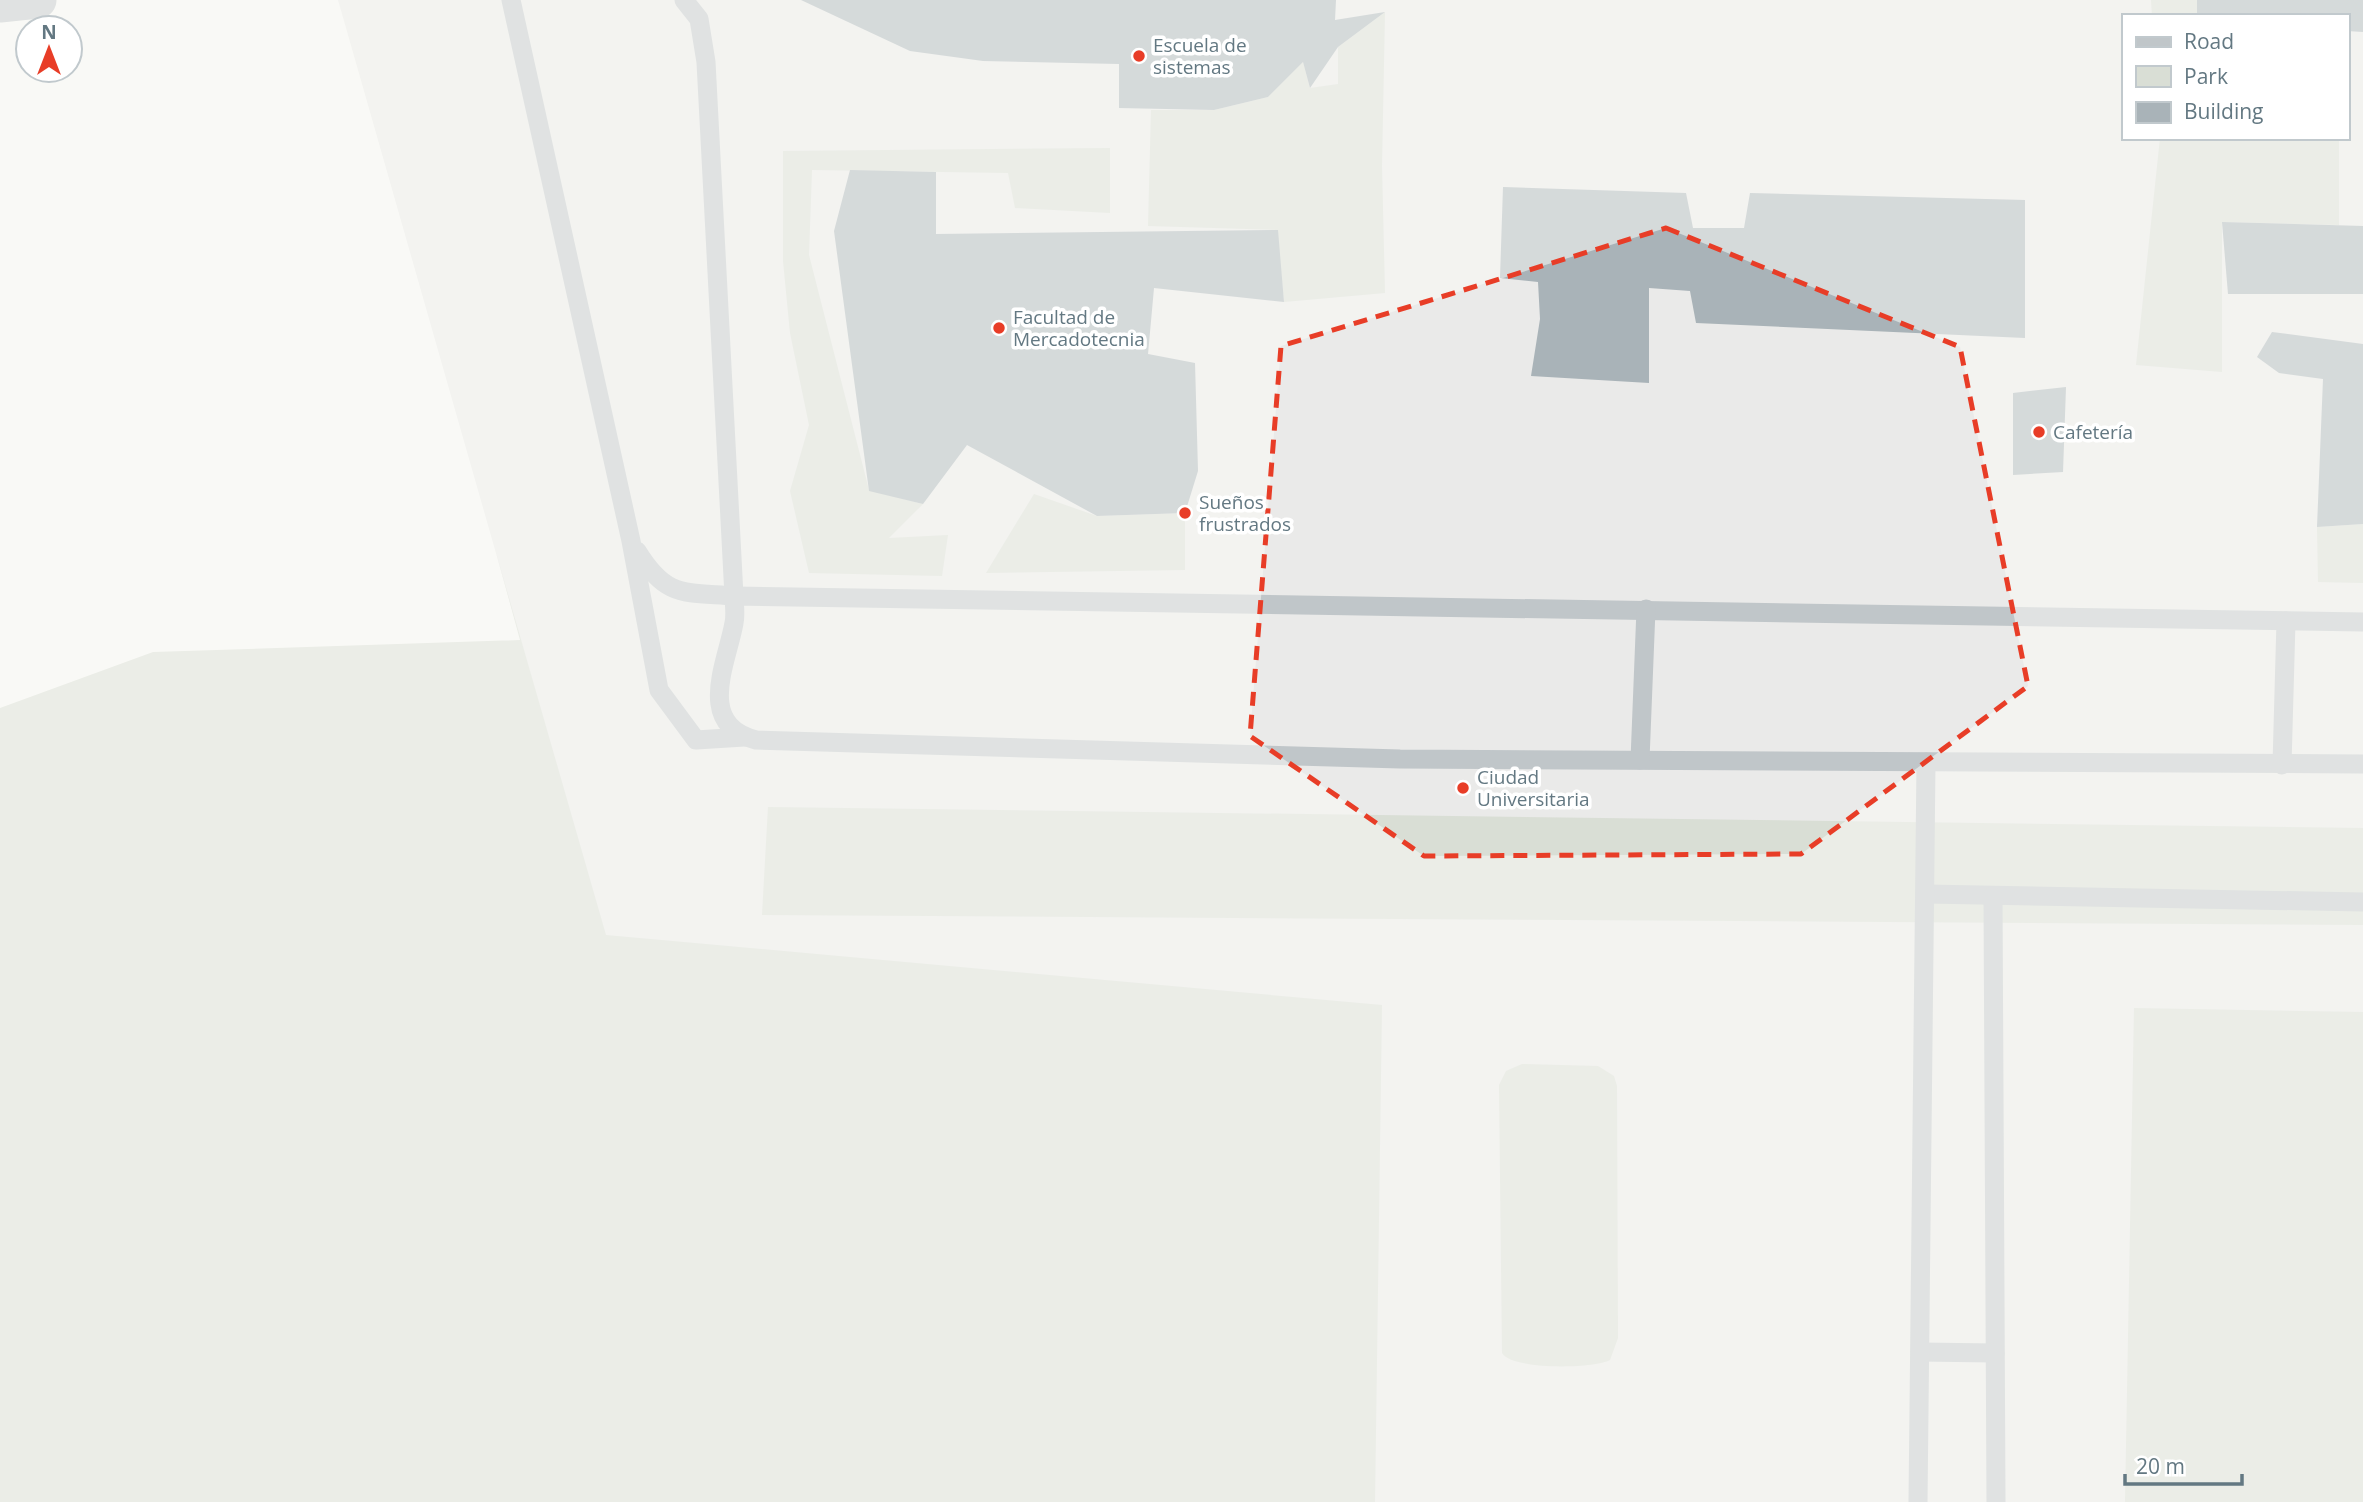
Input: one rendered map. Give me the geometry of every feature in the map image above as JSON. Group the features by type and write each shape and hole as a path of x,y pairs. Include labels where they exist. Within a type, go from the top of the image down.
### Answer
{"street":[{"path":"0,4 38,0"}],"lane":[{"path":"511,0 631,541 659,690 696,740 744,737 756,740 1386,759 2363,765"},
{"path":"684,0 699,19 706,62 734,596 735,622 723,661 719,699 723,717 744,737"},
{"path":"631,541 653,577 676,591 734,596 2363,622"},
{"path":"1640,760 1646,609"},
{"path":"2283,765 2286,621"},
{"path":"1919,1502 1926,762"},
{"path":"1926,894 2363,902"},
{"path":"1993,896 1996,1502"},
{"path":"1920,1352 1995,1353"}],"highlighted area":[{"path":"1666,228 1960,347 2028,686 1801,854 1424,856 1250,736 1281,346"}],"shaded area":[{"name":"Ciudad Universitaria","path":"338,0 2363,0 2363,1502 767,1502"}],"green space":[{"path":"2151,0 2197,0 2197,14 2152,14"},
{"path":"1385,12 1382,166 1385,293 1284,302 1277,230 1148,226 1151,110 1214,110 1268,97 1303,62 1310,88 1338,84 1338,47"},
{"path":"2160,140 2339,140 2339,225 2222,222 2222,372 2136,365"},
{"path":"1110,148 1110,213 1015,208 1008,173 812,170 809,255 869,490 923,504 889,538 948,535 942,576 809,573 790,491 809,425 790,333 783,261 783,151"},
{"path":"1034,494 1097,516 1185,513 1185,570 986,573"},
{"path":"2363,524 2363,583 2318,582 2317,527"},
{"path":"495,549 606,935 1382,1005 1375,1502 0,1502 0,708 153,652 520,640"},
{"path":"768,807 2363,828 2363,925 762,915"},
{"path":"2134,1008 2363,1012 2363,1502 2125,1502"},
{"path":"1522,1064 1598,1066 1614,1076 1617,1086 1618,1338 1610,1360 1601,1363 1536,1365 1509,1359 1502,1353 1499,1085 1506,1071"}],"building":[{"name":"Escuela de sistemas","path":"801,0 1336,0 1335,20 1385,12 1338,47 1310,88 1303,62 1268,97 1214,110 1119,108 1119,64 983,61 910,51"},
{"path":"2197,0 2363,0 2363,32 2349,31 2349,14 2197,14"},
{"name":"Facultad de Mercadotecnia","path":"850,170 936,172 936,234 1278,230 1284,302 1154,288 1148,354 1195,363 1198,471 1185,513 1097,516 967,445 923,504 869,491 834,231"},
{"path":"1503,187 1686,193 1693,228 1744,228 1750,193 2025,200 2025,338 1696,323 1690,291 1649,288 1649,383 1531,376 1540,319 1538,282 1500,278"},
{"path":"2222,222 2363,226 2363,294 2228,294"},
{"path":"2272,332 2363,344 2363,524 2317,527 2323,379 2279,373 2257,357"},
{"name":"Cafetería","path":"2066,387 2063,472 2013,475 2013,393"}],"place":[{"name":"Escuela de sistemas","path":"1139,56"},
{"name":"Facultad de Mercadotecnia","path":"999,328"},
{"name":"Cafetería","path":"2039,432"},
{"name":"Sueños frustrados","path":"1185,513"},
{"name":"Ciudad Universitaria","path":"1463,788"}]}
